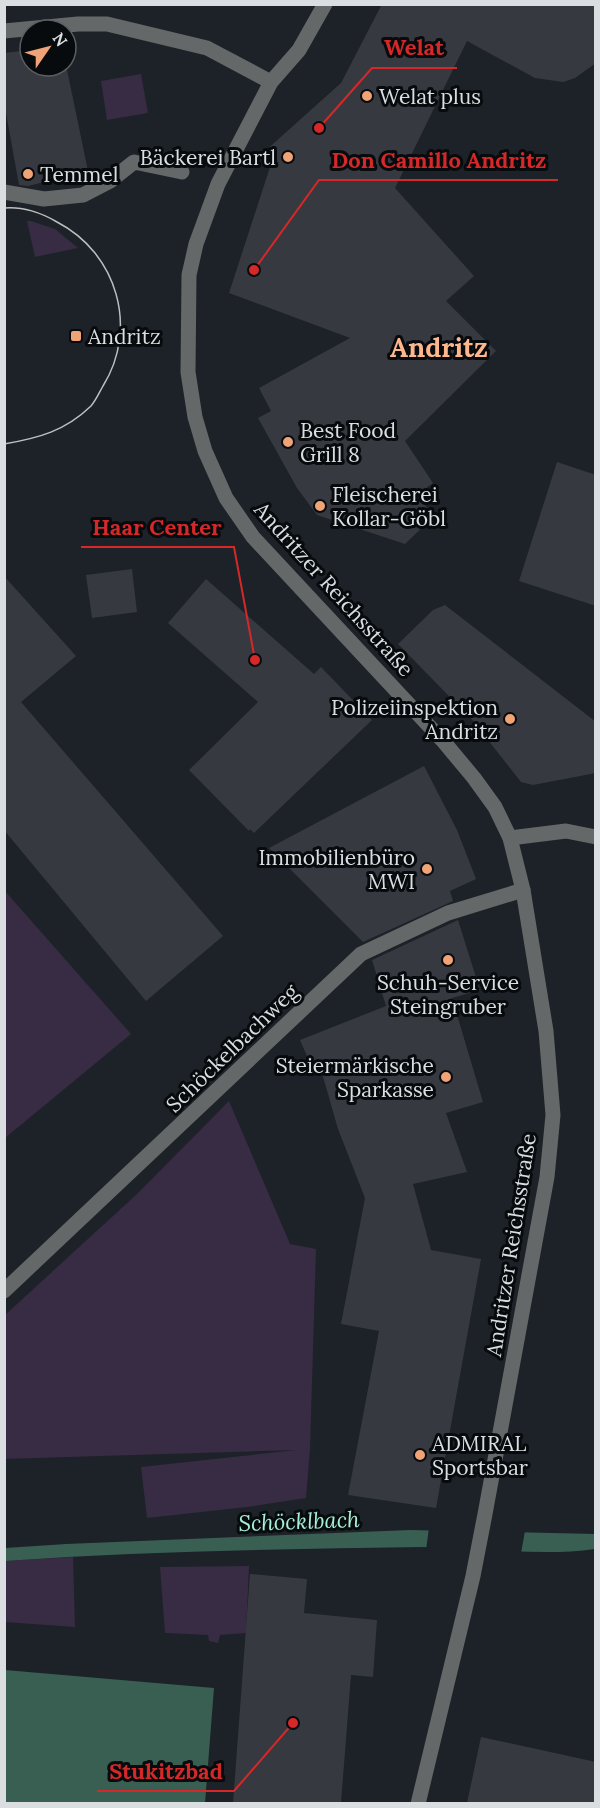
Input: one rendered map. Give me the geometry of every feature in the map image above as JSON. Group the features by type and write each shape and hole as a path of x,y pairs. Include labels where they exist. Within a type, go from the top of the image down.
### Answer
{"street":[{"name":"Andritzer Reichsstraße","path":"325,4 299,50 271,82 218,184 196,244 189,275 188,372 195,417 206,451 226,498 253,537 444,742 495,807 510,838 523,890 546,1031 553,1115 547,1177 473,1576 418,1803"},
{"path":"4,31 78,24 107,24 207,48 271,82"},
{"path":"4,192 44,199 83,195 110,181 135,162 182,172"},
{"path":"510,838 566,831 596,837"},
{"name":"Schöckelbachweg","path":"4,1291 361,954 448,913 523,890"}],"shaded area":[{"path":"141,74 148,113 107,120 101,81"},
{"path":"27,221 55,229 78,248 35,257"},
{"path":"4,890 131,1034 5,1138 4,1138"},
{"path":"229,1101 290,1244 316,1249 310,1449 306,1498 147,1518 141,1467 296,1450 5,1459 5,1315 137,1194"},
{"name":"Schöcklbach","path":"410,1530 596,1534 595,1549 553,1552 423,1547 161,1553 5,1561 5,1548"},
{"path":"73,1557 75,1627 5,1622 4,1561"},
{"path":"249,1566 246,1633 220,1635 218,1643 209,1641 208,1635 165,1633 160,1567"},
{"path":"5,1670 214,1688 205,1803 5,1803"}],"pier":[{"path":"429,1528 525,1531 521,1553 426,1550"}],"building":[{"path":"382,4 596,4 596,63 575,78 563,82 535,78 467,41 395,188 474,276 446,301 496,351 405,441 433,483 418,494 433,517 405,544 317,515 297,488 258,418 271,411 259,388 350,338 229,293 272,161 264,152 341,83"},
{"path":"18,51 18,78 69,78 88,171 28,186 19,185 4,102 4,53"},
{"path":"557,462 596,475 596,606 519,581"},
{"path":"132,569 137,612 92,618 86,575"},
{"path":"4,576 76,656 21,702 223,936 146,1001 4,830"},
{"path":"206,579 314,674 321,667 372,720 254,833 250,829 249,831 189,770 258,702 168,623"},
{"path":"445,605 596,722 596,773 533,785 521,782 484,735 486,734 398,644 433,610"},
{"path":"424,766 457,830 476,879 450,891 453,901 363,942 269,848"},
{"path":"458,920 480,990 452,998 483,1102 446,1113 467,1172 413,1184 431,1250 481,1259 436,1508 348,1495 379,1331 341,1324 365,1198 338,1129 322,1073 315,1075 300,1040 386,1006 372,960"},
{"path":"250,1574 307,1579 304,1613 377,1620 373,1677 351,1675 341,1803 233,1803"},
{"path":"481,1737 596,1762 596,1803 467,1803"}],"tram line":[{"path":"4,208 25,209 38,213 78,236 95,253 107,272 116,294 120,317 119,340 114,364 91,406 71,422 51,432 4,444"}],"place":[{"name":"Welat plus","path":"367,96"},
{"name":"Welat","path":"319,128"},
{"name":"Bäckerei Bartl","path":"288,157"},
{"name":"Temmel","path":"28,174"},
{"name":"Don Camillo Andritz","path":"254,270"},
{"name":"Andritz","path":"76,336"},
{"name":"Best Food Grill 8","path":"288,442"},
{"name":"Fleischerei Kollar-Göbl","path":"320,506"},
{"name":"Haar Center","path":"255,660"},
{"name":"Polizeiinspektion Andritz","path":"510,719"},
{"name":"Immobilienbüro MWI","path":"427,869"},
{"name":"Schuh-Service Steingruber","path":"448,960"},
{"name":"Steiermärkische Sparkasse","path":"446,1077"},
{"name":"ADMIRAL Sportsbar","path":"420,1455"},
{"name":"Stukitzbad","path":"293,1723"}],"district":[{"name":"Andritz","path":"439,347"}]}
